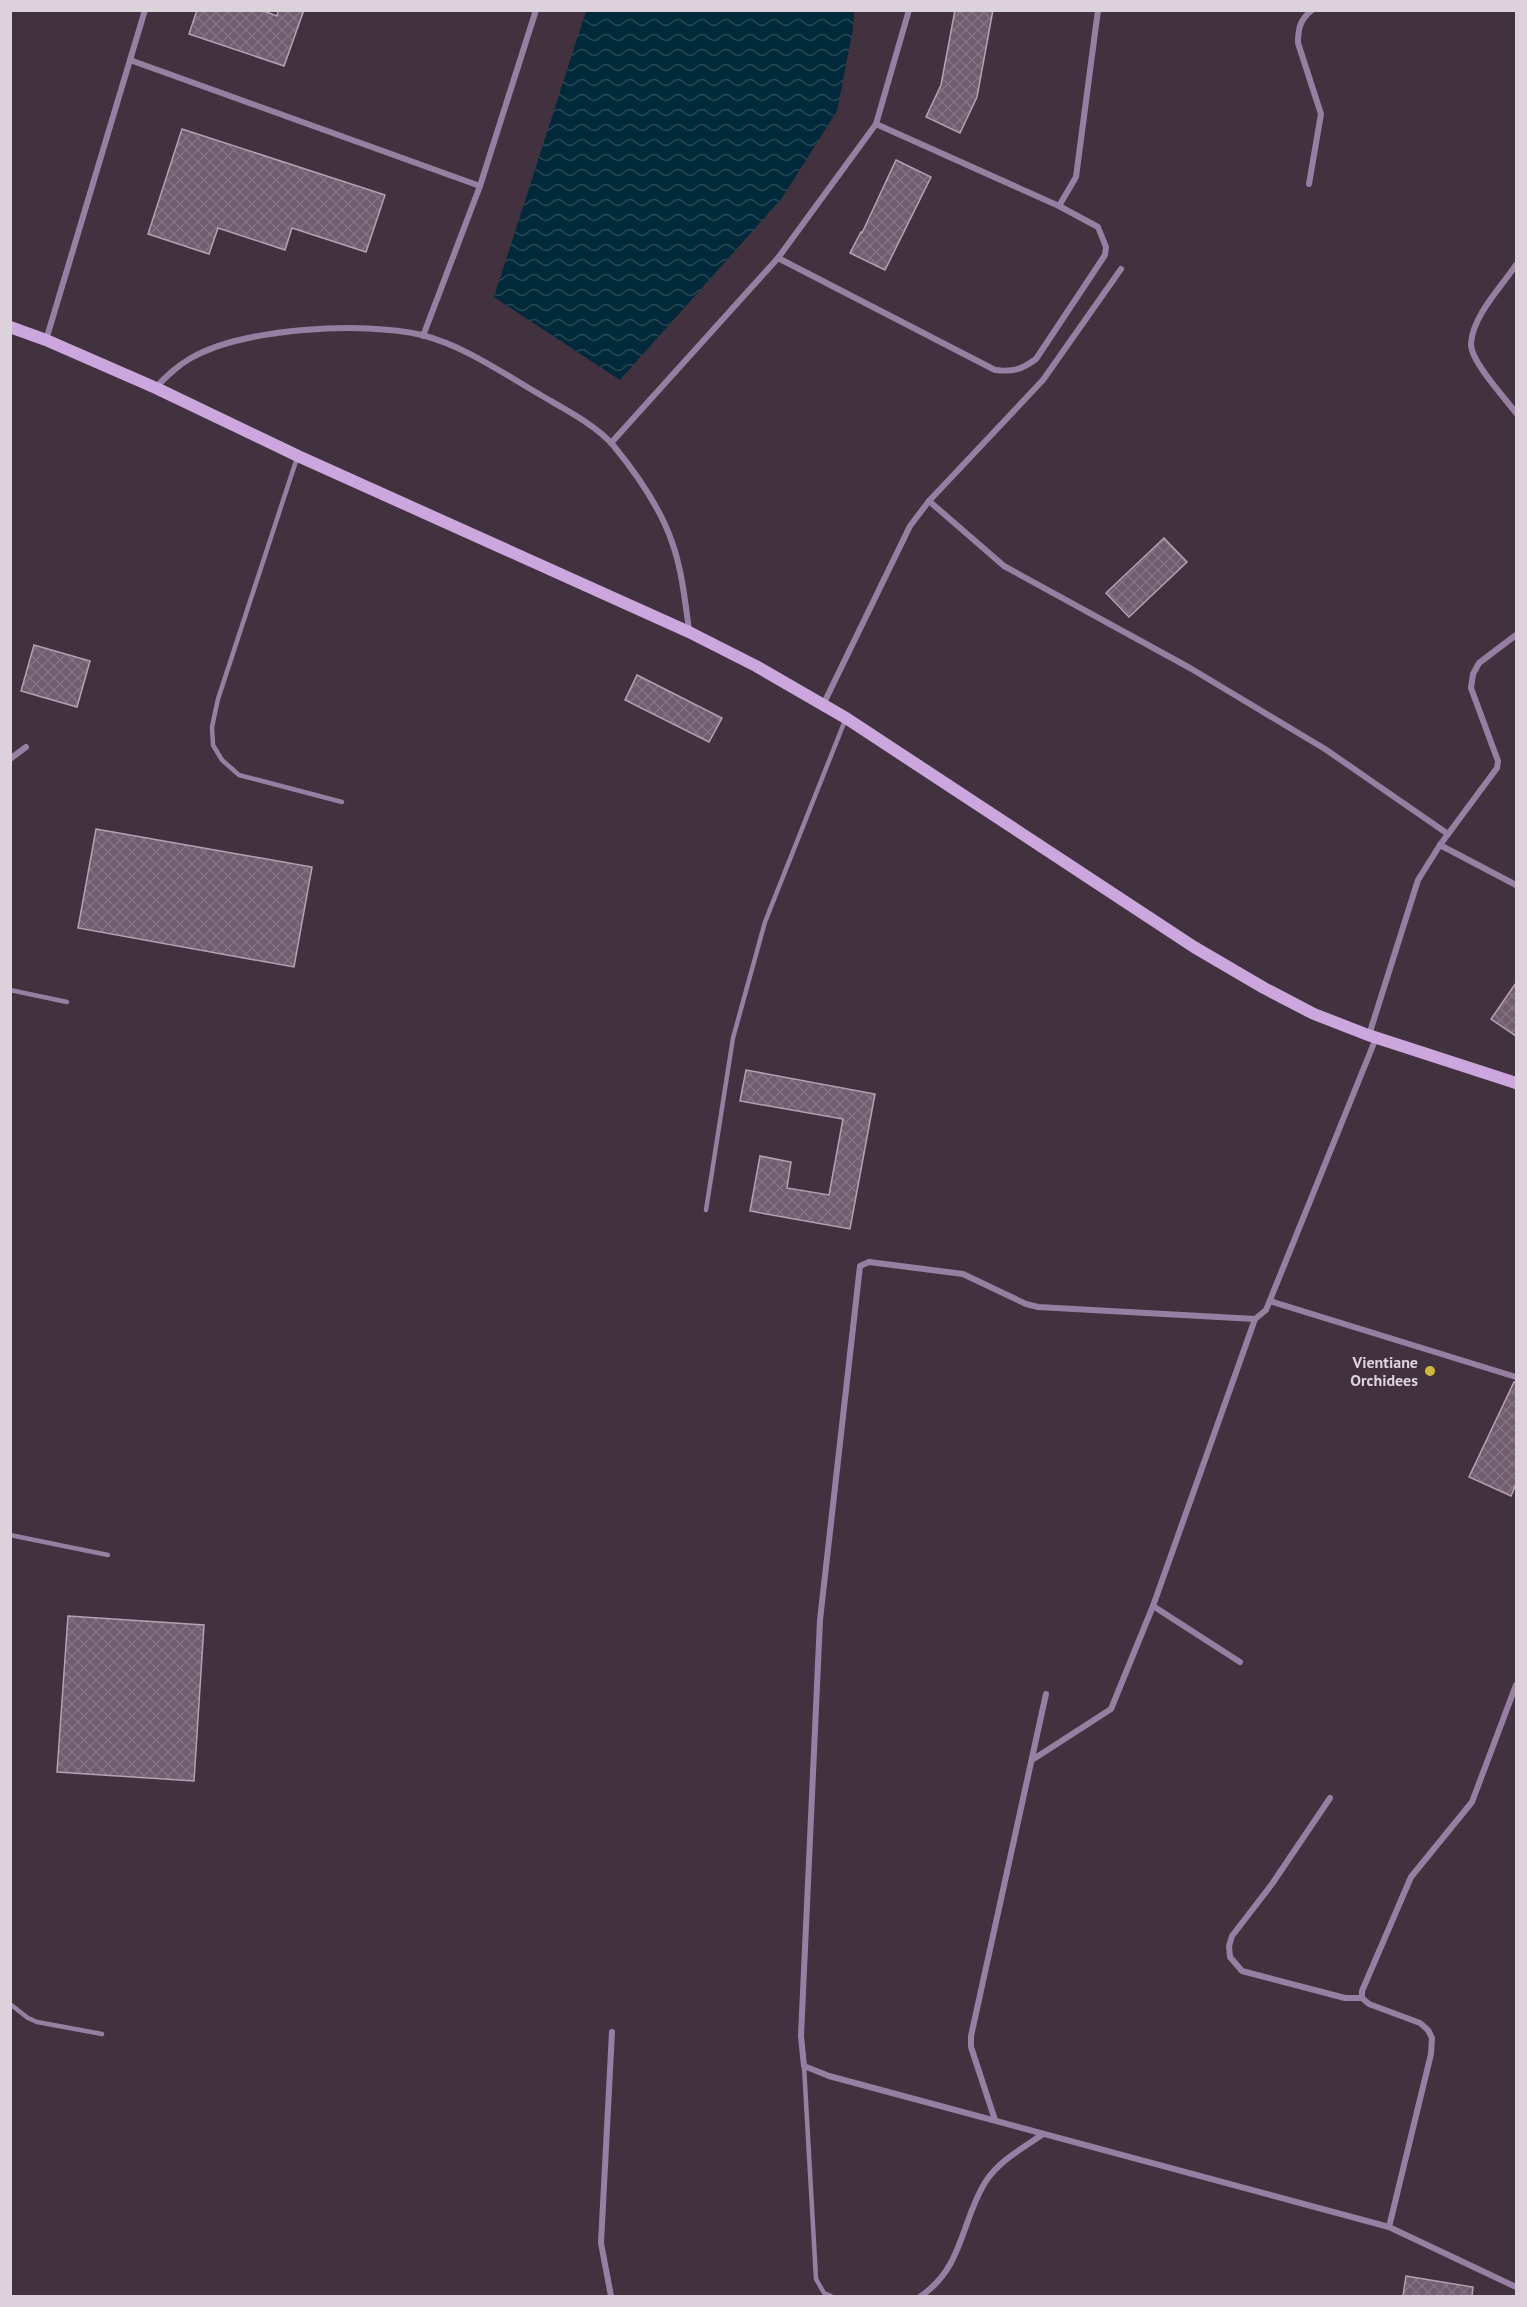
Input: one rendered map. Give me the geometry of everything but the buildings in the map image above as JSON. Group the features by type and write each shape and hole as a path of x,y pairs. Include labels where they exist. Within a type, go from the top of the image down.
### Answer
{"street":[{"path":"46,340 145,10"},
{"path":"423,336 480,186 536,10"},
{"path":"611,443 778,258 876,124 909,10"},
{"path":"1059,206 1076,177 1098,10"},
{"path":"1309,184 1321,114 1298,43 1298,30 1302,19 1312,10"},
{"path":"130,60 480,186"},
{"path":"778,258 995,370 1013,372 1024,368 1036,359 1105,255 1106,247 1098,227 1059,206 876,124"},
{"path":"1516,265 1476,321 1471,346 1482,370 1516,413"},
{"path":"823,705 910,526 929,501 1043,380 1121,268"},
{"path":"10,327 46,340 156,388 298,456 689,632 756,666 846,718 1194,947 1314,1014 1372,1036 1516,1083"},
{"path":"156,388 170,372 192,358 215,347 253,337 329,329 396,331 423,336 465,351 577,416 611,443 643,487 672,541 682,581 689,632"},
{"path":"929,501 1004,566 1190,668 1325,749 1448,834"},
{"path":"1032,1760 1111,1709 1153,1606 1255,1319 1266,1310 1270,1301 1372,1036 1418,880 1440,845 1497,768 1498,761 1471,688 1473,674 1479,663 1516,635"},
{"path":"10,759 26,747"},
{"path":"1440,845 1516,885"},
{"path":"1255,1319 1038,1307 1026,1304 963,1274 868,1262 860,1266 820,1620 801,2036 804,2066 829,2076 1389,2227 1516,2287"},
{"path":"1270,1301 1516,1377"},
{"path":"1153,1606 1240,1662"},
{"path":"1362,1998 1362,1991 1411,1877 1472,1802 1516,1685"},
{"path":"995,2120 971,2047 971,2036 1046,1694"},
{"path":"1330,1798 1272,1884 1232,1936 1229,1946 1230,1956 1242,1971 1345,1998 1362,1998 1369,2004 1420,2023 1428,2030 1433,2045 1389,2227"},
{"path":"611,2296 602,2243 612,2032"},
{"path":"921,2296 932,2288 958,2253 986,2182 1000,2164 1043,2134"}],"lane":[{"path":"298,456 218,699 212,727 213,745 222,760 239,775 342,802"},
{"path":"706,1210 733,1038 765,922 846,718"},
{"path":"10,990 67,1002"},
{"path":"10,1534 108,1555"},
{"path":"10,2004 37,2022 102,2034"},
{"path":"804,2066 816,2279 819,2288 831,2296"}],"water":[{"path":"586,11 854,11 853,29 837,111 782,198 620,380 494,297"}],"place":[{"name":"Vientiane Orchidees","path":"1430,1371"}]}
